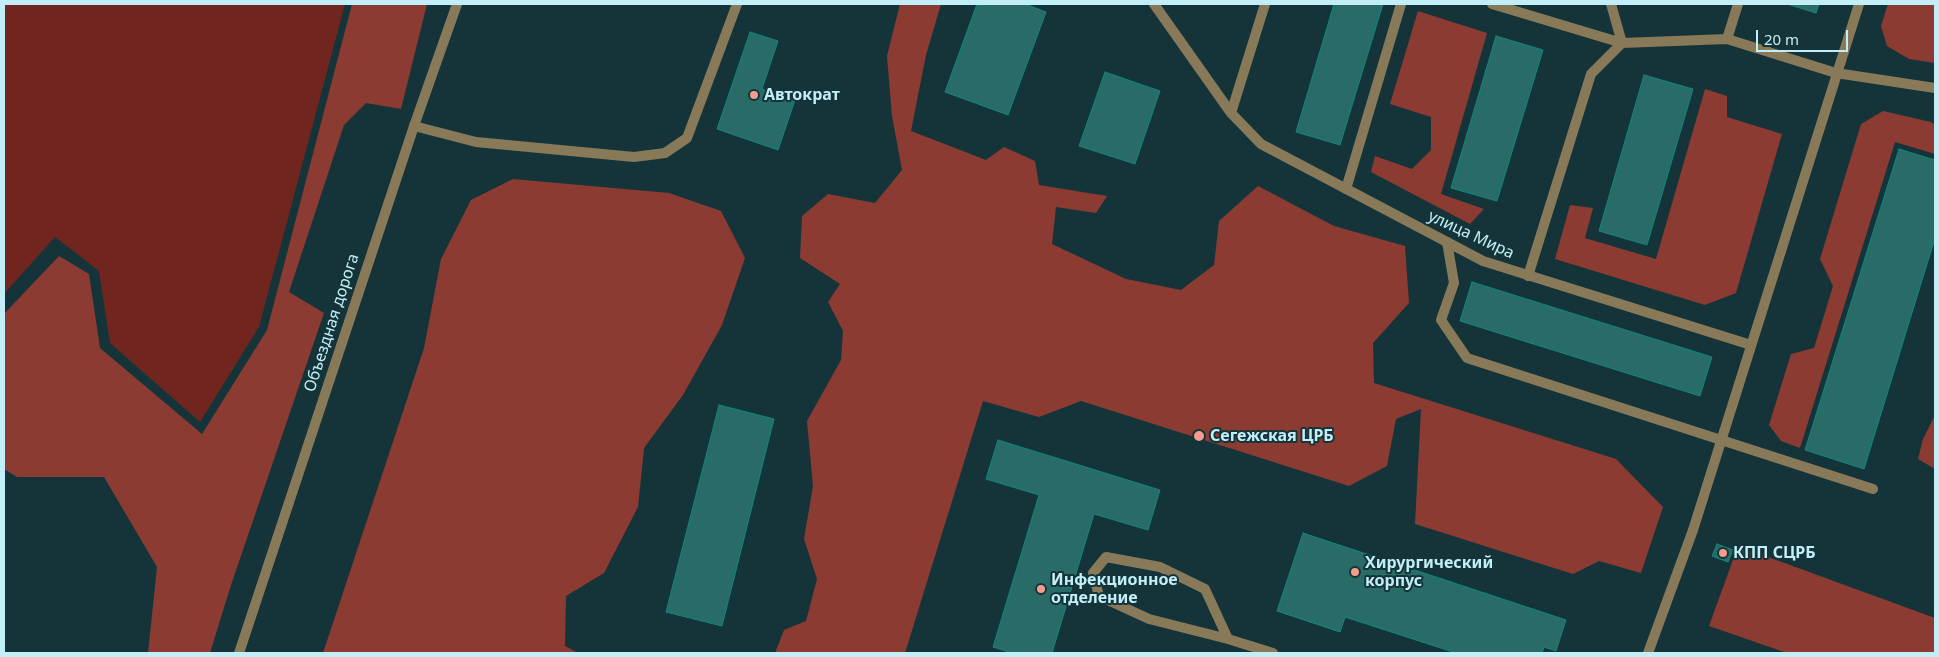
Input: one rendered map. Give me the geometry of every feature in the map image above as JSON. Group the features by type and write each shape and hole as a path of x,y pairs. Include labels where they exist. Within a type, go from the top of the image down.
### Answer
{"street":[{"name":"Объездная дорога","path":"239,653 414,126 457,4"},
{"path":"414,126 476,142 634,157 664,153 687,138 737,4"},
{"name":"улица Мира","path":"1154,4 1230,113 1261,144 1484,260 1528,276 1751,345"},
{"path":"1230,113 1265,4"},
{"path":"1346,189 1401,4"},
{"path":"1492,4 1622,43 1727,39 1836,73 1935,88"},
{"path":"1611,4 1622,43"},
{"path":"1727,39 1738,4"},
{"path":"1648,653 1694,530 1859,4"},
{"path":"1528,276 1591,74 1622,43"},
{"path":"1447,242 1454,283 1441,320 1467,358 1873,489"},
{"path":"1228,639 1205,589 1160,566 1106,557 1093,572 1099,596 1149,619 1228,639 1273,653"}],"shaded area":[{"path":"4,4 345,4 259,327 200,422 110,343 99,271 55,237 4,294"},
{"path":"352,4 427,4 401,109 366,103 344,125 289,292 324,313 231,585 210,653 148,653 157,567 104,477 17,477 4,469 4,314 59,256 89,274 100,348 202,434 267,330"},
{"path":"900,4 941,4 926,55 911,131 986,160 1004,147 1035,161 1039,185 1107,196 1096,213 1056,207 1052,244 1126,279 1181,290 1214,265 1219,221 1258,186 1334,226 1405,246 1409,303 1373,343 1374,383 1616,459 1663,507 1641,573 1599,561 1573,574 1415,524 1421,409 1396,419 1387,466 1349,486 1081,401 1039,417 983,401 905,653 775,653 784,630 806,621 817,579 804,539 813,486 807,421 841,360 843,331 828,302 840,284 800,258 802,216 828,194 875,203 902,170 892,116 887,56"},
{"path":"1888,4 1935,4 1935,63 1909,59 1887,46 1881,26"},
{"path":"1418,11 1487,33 1441,194 1484,209 1470,224 1371,172 1375,156 1412,169 1431,150 1431,117 1390,104"},
{"path":"1705,89 1727,96 1727,117 1782,134 1736,293 1705,305 1555,259 1570,205 1593,208 1585,238 1656,259"},
{"path":"1883,111 1931,122 1935,125 1935,154 1895,142 1800,448 1781,441 1769,425 1791,354 1814,348 1833,286 1820,259 1861,124"},
{"path":"513,179 669,193 721,211 745,258 722,325 683,395 644,448 638,507 604,573 566,596 565,646 578,653 323,653 424,348 441,259 471,200"},
{"path":"1935,415 1935,469 1918,459 1923,439"},
{"path":"1738,546 1935,618 1935,653 1787,653 1709,626"}],"building":[{"path":"977,4 1025,4 1046,12 1008,115 945,92"},
{"path":"1334,4 1383,4 1340,145 1296,132"},
{"path":"1787,4 1819,4 1816,13"},
{"name":"Автократ","path":"750,32 778,41 762,89 795,100 778,150 717,129"},
{"path":"1496,36 1543,50 1497,201 1451,188"},
{"path":"1105,72 1160,91 1135,164 1079,146"},
{"path":"1644,75 1693,89 1647,245 1599,231"},
{"path":"1899,149 1935,160 1935,238 1864,469 1805,450"},
{"path":"1472,282 1712,357 1700,396 1460,321"},
{"path":"719,405 774,419 722,626 666,612"},
{"name":"Инфекционное отделение","path":"998,440 1160,490 1148,530 1094,514 1052,653 1012,653 993,647 1039,495 986,479"},
{"name":"Хирургический корпус","path":"1303,533 1566,620 1556,651 1544,647 1542,653 1456,653 1345,617 1340,632 1277,611"},
{"name":"КПП СЦРБ","path":"1717,544 1733,550 1728,562 1712,556"}],"place":[{"name":"Автократ","path":"754,95"},
{"name":"Сегежская ЦРБ","path":"1199,436"},
{"name":"КПП СЦРБ","path":"1723,553"},
{"name":"Хирургический корпус","path":"1355,572"},
{"name":"Инфекционное отделение","path":"1041,589"}]}
